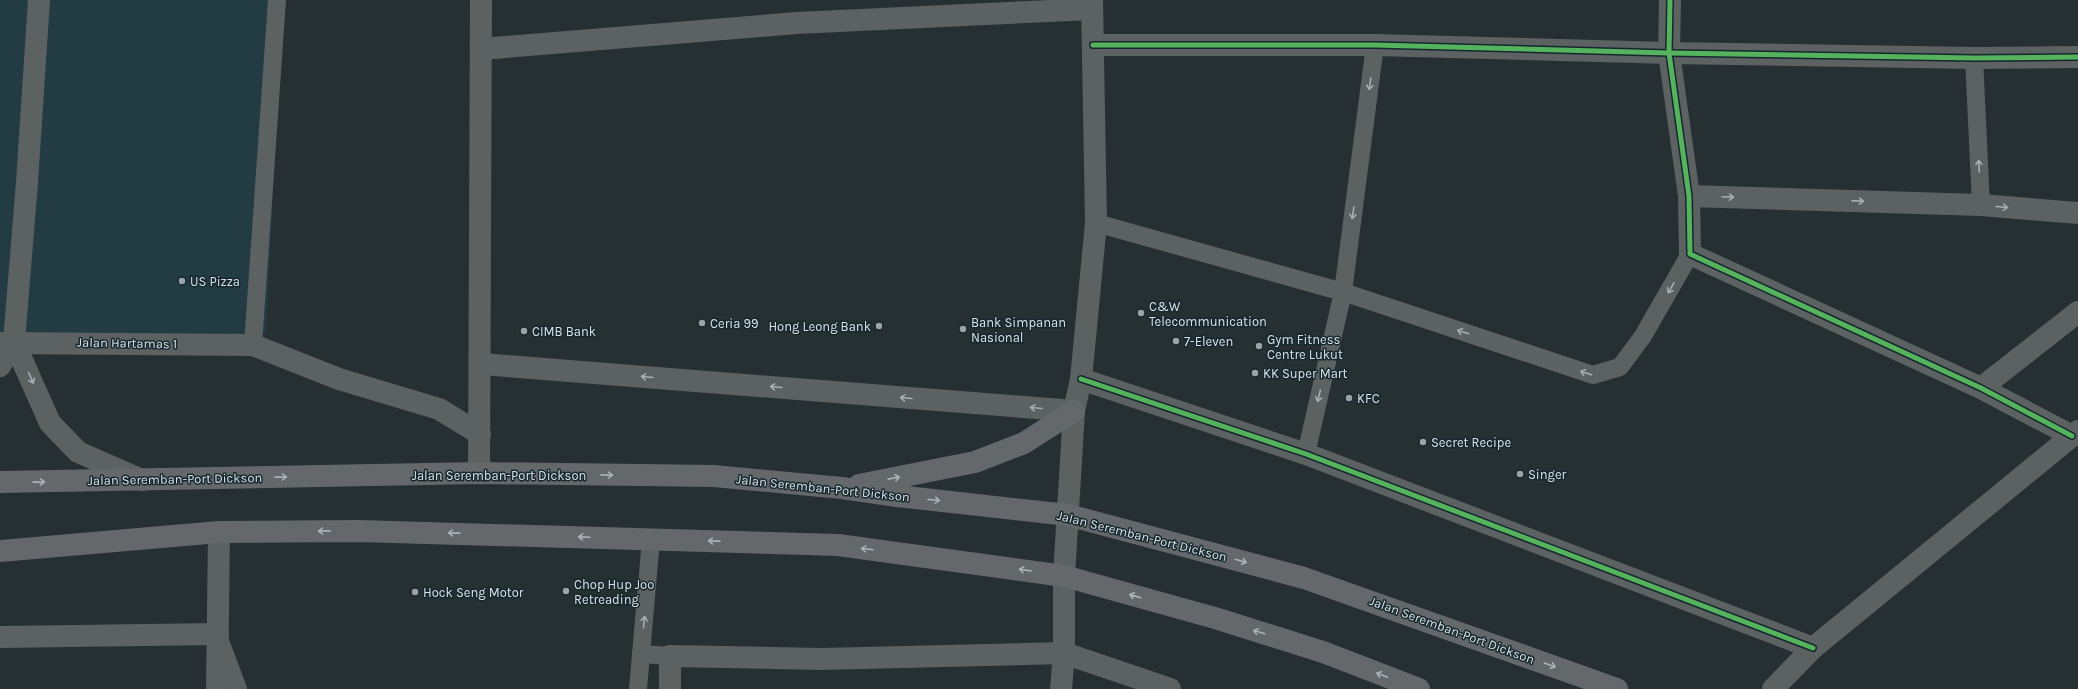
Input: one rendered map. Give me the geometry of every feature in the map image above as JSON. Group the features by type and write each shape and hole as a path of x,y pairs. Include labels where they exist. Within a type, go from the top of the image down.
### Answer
{"highway":[{"path":"842,488 975,462 1024,443 1074,411"},
{"name":"Jalan Seremban-Port Dickson","path":"0,482 479,473 714,476 842,488 897,496 1068,515 1304,578 1617,689"},
{"path":"0,551 219,532 360,531 838,545 1064,576 1215,618 1315,650 1418,689"}],"street":[{"path":"0,366 7,342 27,182 39,0"},
{"path":"479,473 481,364 481,0"},
{"path":"1670,0 1669,53 1689,196 1690,254 1981,388 2075,434 1813,648 1773,689"},
{"path":"481,49 797,23 1092,4 1096,223 1081,379 1074,411 1064,576 1064,653 1060,689"},
{"path":"1093,45 1375,46 1974,58 2078,57"},
{"path":"1689,196 1981,205 2078,213"},
{"path":"1981,388 2078,312"},
{"path":"7,342 50,423 78,452 142,480"},
{"name":"Jalan Hartamas 1","path":"7,342 253,345"},
{"path":"253,345 339,379 439,409 480,434"},
{"path":"481,364 1074,411"},
{"path":"1081,379 1306,454 1813,648"},
{"path":"217,689 219,532"},
{"path":"0,637 218,634"},
{"path":"670,689 670,656 821,659 1064,653 1170,689"}],"lane":[{"path":"253,345 277,0"},
{"path":"1306,454 1343,292 1375,46"},
{"path":"1974,58 1981,205"},
{"path":"1096,223 1343,292 1593,375 1620,367 1643,336 1690,254"},
{"path":"638,689 651,539"},
{"path":"218,634 238,689"},
{"path":"641,654 670,656"}],"shaded area":[{"path":"0,0 283,0 266,333 0,352"}],"cycle path":[{"path":"1670,0 1669,53 1689,196 1690,254 1981,388 2072,436"},
{"path":"1093,45 1375,45 1669,53 1974,58 2078,57"},
{"path":"1081,379 1306,454 1813,648"}],"place":[{"name":"US Pizza","path":"182,281"},
{"name":"C&W Telecommunication","path":"1141,313"},
{"name":"Ceria 99","path":"702,323"},
{"name":"Hong Leong Bank","path":"879,326"},
{"name":"Bank Simpanan Nasional","path":"963,329"},
{"name":"CIMB Bank","path":"524,331"},
{"name":"7-Eleven","path":"1176,341"},
{"name":"Gym Fitness Centre Lukut","path":"1259,346"},
{"name":"KK Super Mart","path":"1255,373"},
{"name":"KFC","path":"1349,398"},
{"name":"Secret Recipe","path":"1423,442"},
{"name":"Singer","path":"1520,474"},
{"name":"Chop Hup Joo Retreading","path":"566,591"},
{"name":"Hock Seng Motor","path":"415,592"}]}
